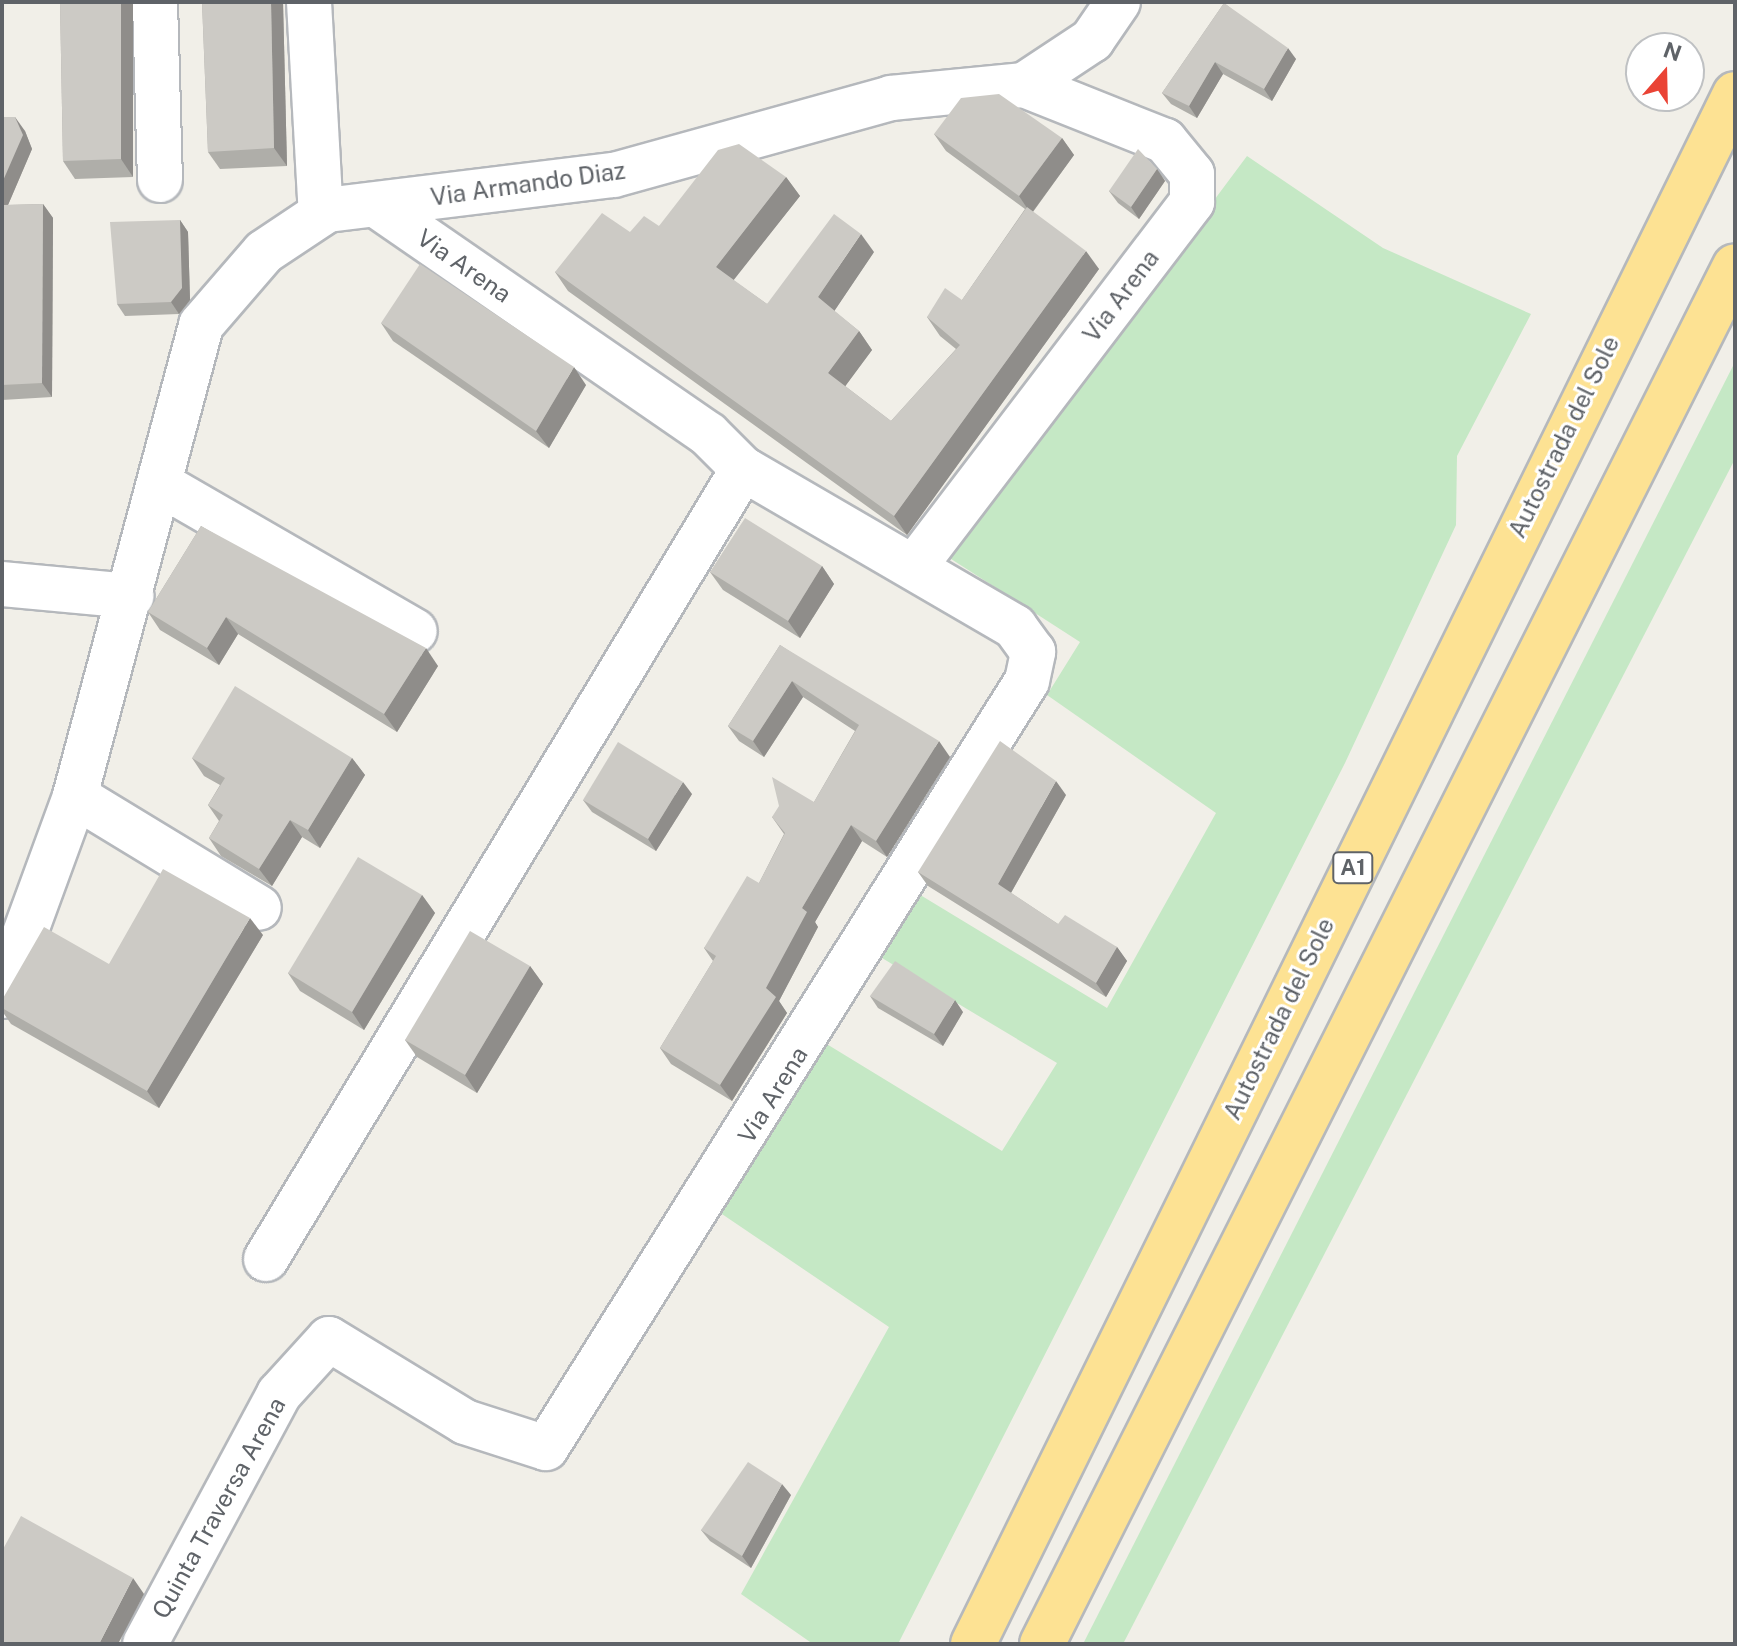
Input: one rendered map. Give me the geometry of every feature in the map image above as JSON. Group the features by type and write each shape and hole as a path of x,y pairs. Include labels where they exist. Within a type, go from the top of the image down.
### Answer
{"highway":[{"name":"Autostrada del Sole","path":"973,1644 1735,94"},
{"path":"1042,1644 1729,280"}],"street":[{"path":"155,2 160,180"},
{"path":"309,2 321,214"},
{"name":"Via Armando Diaz","path":"2,996 16,932 75,796 131,596 201,325 264,252 321,214 614,175 891,98 1024,85 1092,40 1118,2"},
{"name":"Via Arena","path":"914,567 1192,202 1192,174 1165,141 1024,85"},
{"name":"Via Arena","path":"329,1339 465,1422 546,1448 1027,681 1033,652 1015,627 743,469 708,434 377,206"},
{"path":"266,1259 743,469"},
{"path":"160,484 415,631"},
{"path":"2,584 131,596"},
{"path":"75,796 259,908"},
{"name":"Quinta Traversa Arena","path":"145,1644 279,1394 329,1339"}],"green space":[{"path":"1247,156 1383,248 1531,314 1457,456 1456,525 1345,763 898,1644 813,1644 741,1594 889,1327 716,1210 825,1043 1002,1151 1057,1063 877,955 917,893 1107,1008 1216,813 1047,695 1080,642 948,557"},
{"path":"1735,362 1735,459 1123,1644 1083,1644"}],"building":[{"path":"60,2 121,2 121,159 63,161"},
{"path":"202,2 271,2 274,148 208,152"},
{"path":"1224,3 1288,48 1264,89 1215,62 1189,106 1162,93"},
{"path":"999,94 1062,138 1019,196 934,134 961,98"},
{"path":"2,117 15,117 23,135 2,183"},
{"path":"739,144 786,177 716,267 767,304 834,214 861,234 818,297 859,331 828,373 891,421 960,345 927,317 945,288 962,300 1027,207 1086,251 894,516 555,272 602,213 630,232 644,216 659,226 718,150"},
{"path":"1138,149 1157,169 1131,207 1109,191"},
{"path":"43,204 42,383 2,385 2,205"},
{"path":"180,220 182,288 171,302 117,304 110,222"},
{"path":"420,264 574,367 536,431 381,323"},
{"path":"745,518 822,566 788,621 710,572"},
{"path":"201,526 426,648 384,714 226,617 207,648 148,612"},
{"path":"780,645 939,741 876,841 851,825 802,908 807,912 766,988 776,997 720,1085 660,1048 716,956 704,948 747,876 759,883 785,833 772,817 779,806 772,777 814,802 859,725 792,681 753,741 728,726"},
{"path":"235,686 352,758 308,830 290,820 259,869 209,838 223,815 208,805 225,778 192,758"},
{"path":"1000,741 1056,781 998,884 1058,924 1065,915 1117,947 1096,983 918,872"},
{"path":"618,742 683,782 648,839 583,800"},
{"path":"358,857 422,895 352,1012 288,973"},
{"path":"163,869 250,918 147,1091 2,1008 2,1000 44,927 109,964"},
{"path":"470,931 530,966 465,1075 405,1040"},
{"path":"895,961 955,1000 934,1034 870,996"},
{"path":"748,1462 782,1484 742,1556 701,1530"},
{"path":"21,1516 133,1578 99,1644 2,1644 2,1551"}]}
